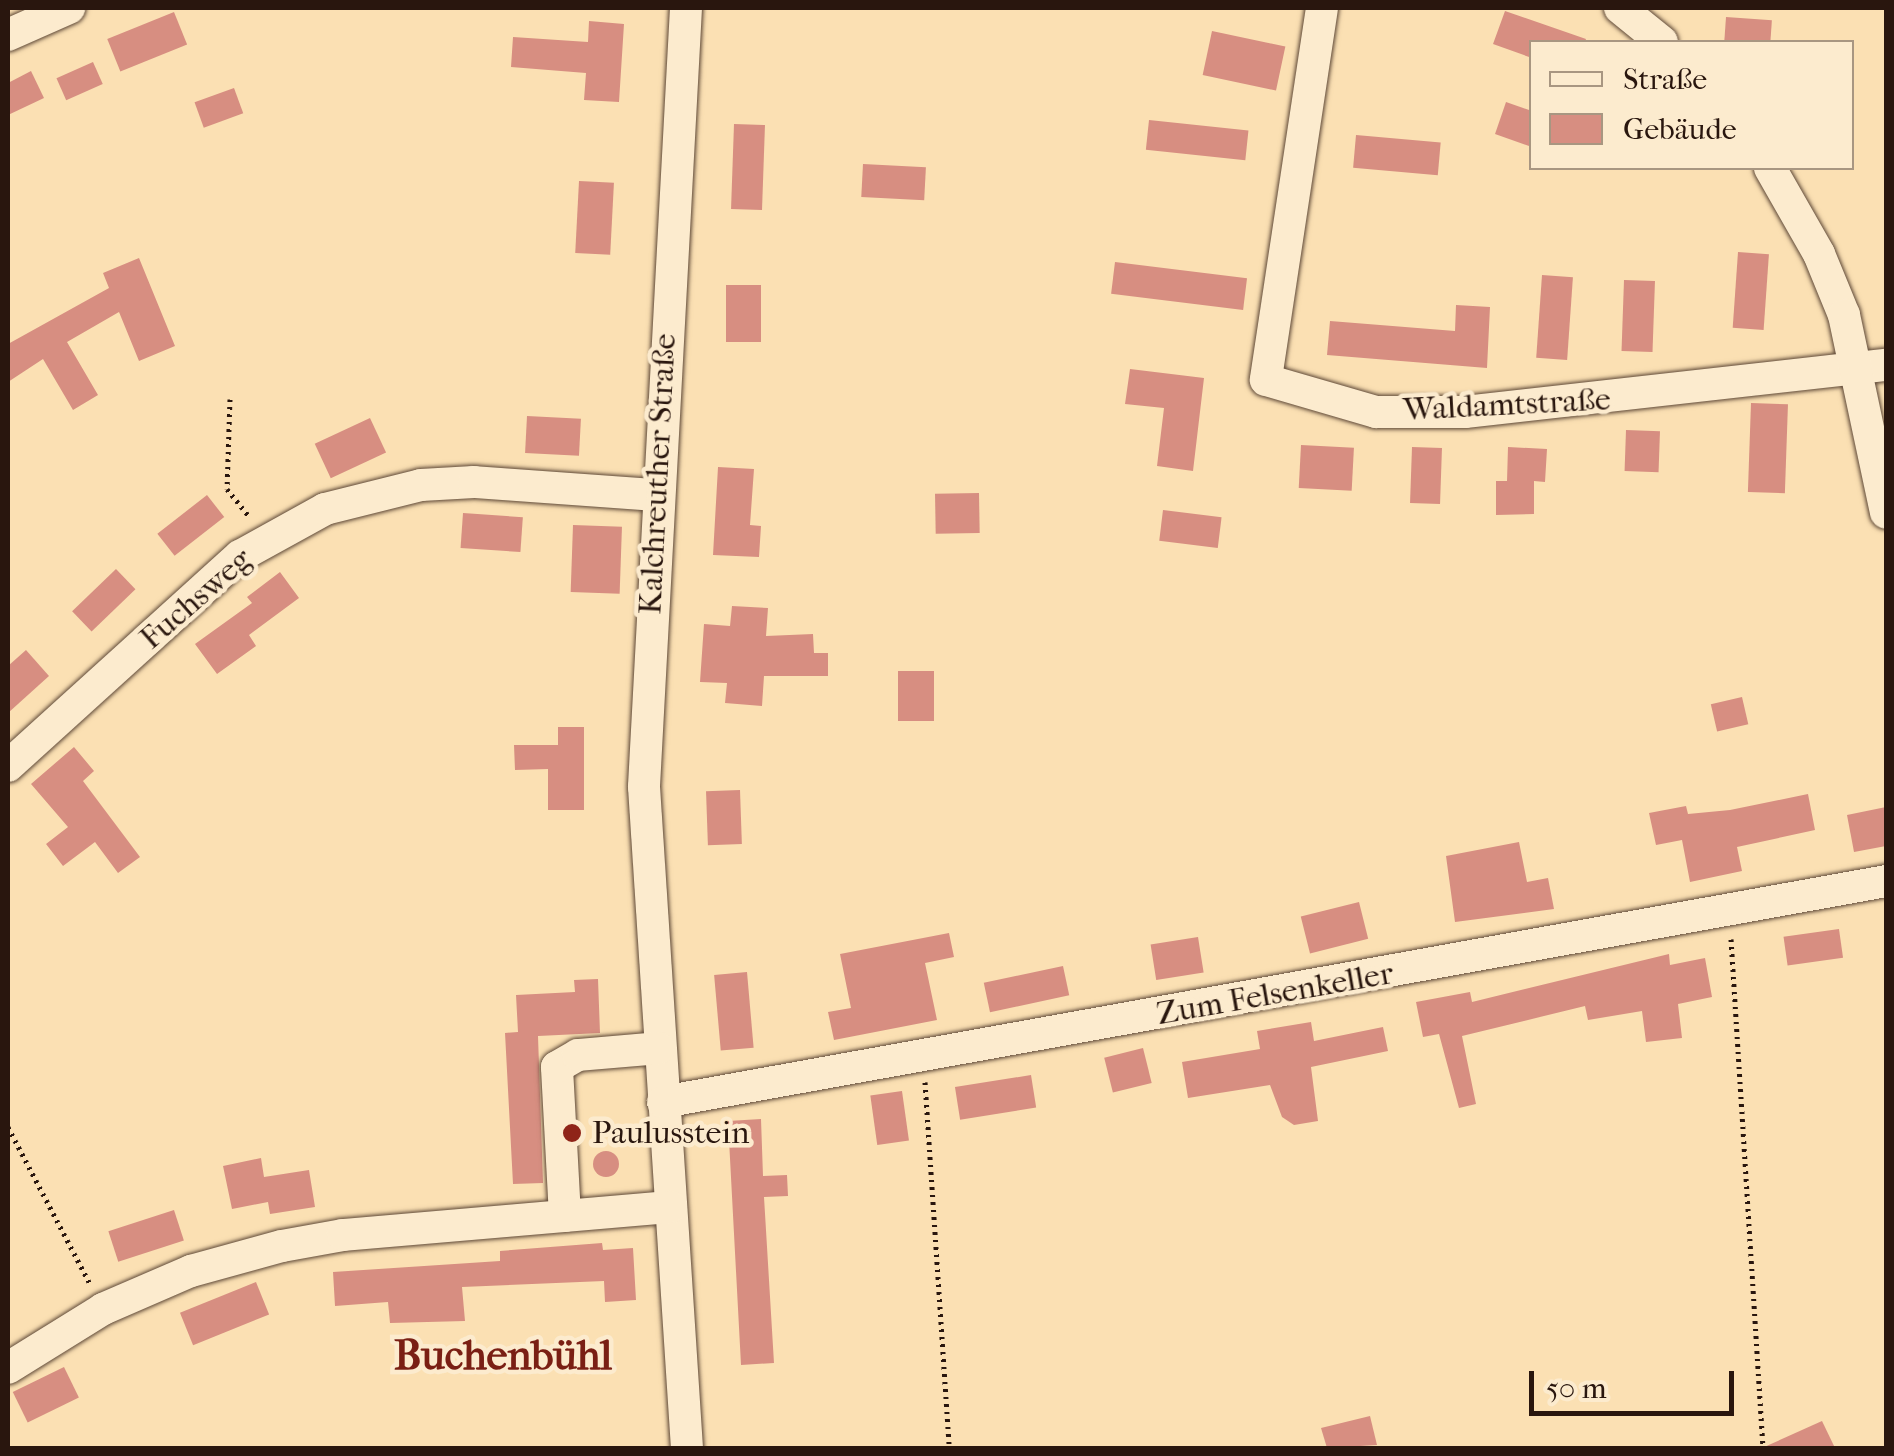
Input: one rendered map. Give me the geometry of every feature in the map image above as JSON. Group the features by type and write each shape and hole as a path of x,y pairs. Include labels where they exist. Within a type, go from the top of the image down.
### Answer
{"street":[{"path":"8,35 68,8"},
{"name":"Kalchreuther Straße","path":"686,8 655,495 644,786 650,940 687,1448"},
{"name":"Waldamtstraße","path":"1322,8 1266,380 1376,412 1466,412 1872,367"},
{"path":"1620,8 1660,40"},
{"path":"1771,170 1819,254 1872,367 1886,513"},
{"name":"Fuchsweg","path":"8,766 213,579 268,539 325,509 421,484 655,495"},
{"name":"Zum Felsenkeller","path":"663,1102 924,1059 1886,881"},
{"path":"565,1216 558,1067 578,1055 658,1048"},
{"path":"8,1368 103,1309 191,1271 282,1246 671,1207"}],"path":[{"path":"230,399 227,489 268,539"},
{"path":"1730,911 1763,1448"},
{"path":"924,1059 949,1448"},
{"path":"8,1126 103,1309"}],"building":[{"path":"1505,11 1586,39 1529,40 1529,57 1493,44"},
{"path":"174,12 187,44 120,71 107,39"},
{"path":"1726,17 1772,20 1771,40 1724,40"},
{"path":"589,21 624,24 619,102 584,100 586,73 511,67 513,37 588,42"},
{"path":"1212,31 1285,47 1276,91 1203,75"},
{"path":"93,62 103,84 66,100 56,78"},
{"path":"31,71 44,98 8,115 8,83"},
{"path":"234,88 243,113 204,128 195,102"},
{"path":"1506,102 1529,110 1529,146 1495,134"},
{"path":"1149,120 1248,130 1245,160 1146,150"},
{"path":"734,124 765,125 762,210 731,209"},
{"path":"1356,135 1441,142 1438,175 1353,168"},
{"path":"863,164 926,167 924,200 861,197"},
{"path":"579,181 614,183 610,255 575,253"},
{"path":"1738,252 1769,254 1764,330 1733,328"},
{"path":"139,258 175,346 139,361 119,312 67,342 98,395 73,410 43,359 8,382 8,344 109,288 103,273"},
{"path":"1115,262 1247,278 1243,310 1111,294"},
{"path":"1542,275 1573,277 1567,360 1536,358"},
{"path":"1624,280 1655,281 1653,352 1622,351"},
{"path":"726,285 761,285 761,342 726,342"},
{"path":"1456,305 1490,307 1487,368 1327,355 1330,321 1455,331"},
{"path":"1130,369 1204,378 1193,471 1157,466 1164,408 1125,404"},
{"path":"1751,403 1788,404 1785,493 1748,492"},
{"path":"527,416 581,419 579,456 525,453"},
{"path":"370,418 386,452 331,478 315,444"},
{"path":"1626,430 1660,431 1659,472 1625,471"},
{"path":"1301,445 1354,448 1352,491 1299,488"},
{"path":"1412,447 1442,448 1440,504 1410,503"},
{"path":"1508,447 1547,449 1545,482 1534,481 1534,514 1496,515 1496,481 1507,481"},
{"path":"718,467 754,469 750,525 761,526 759,557 713,555"},
{"path":"979,493 980,533 936,534 935,494"},
{"path":"207,495 224,517 175,556 157,534"},
{"path":"1163,510 1222,517 1218,548 1159,541"},
{"path":"463,513 523,517 520,552 461,548"},
{"path":"573,525 622,527 620,594 571,592"},
{"path":"116,569 135,589 92,632 72,611"},
{"path":"280,572 299,598 249,635 256,646 217,674 195,644 252,603 247,597"},
{"path":"732,606 768,608 766,636 813,634 814,653 828,653 828,676 764,676 762,706 725,703 727,683 700,682 704,624 730,626"},
{"path":"26,650 49,676 8,713 8,666"},
{"path":"898,671 934,671 934,721 898,721"},
{"path":"1742,697 1748,724 1717,731 1711,704"},
{"path":"558,727 584,727 584,810 548,810 548,769 515,770 514,745 558,745"},
{"path":"74,747 94,771 83,781 140,857 118,873 95,842 63,866 46,844 68,827 31,784"},
{"path":"740,790 742,844 708,845 706,791"},
{"path":"1808,794 1815,830 1737,847 1742,871 1690,882 1682,840 1656,845 1649,813 1686,806 1688,814 1730,810"},
{"path":"1886,807 1886,846 1854,852 1847,815"},
{"path":"1519,842 1527,882 1548,878 1554,909 1455,922 1446,856"},
{"path":"1359,902 1368,939 1310,953 1301,917"},
{"path":"1839,929 1843,958 1788,966 1784,937"},
{"path":"949,933 954,957 925,963 937,1020 834,1040 828,1012 851,1008 840,954"},
{"path":"1198,937 1204,973 1156,980 1151,945"},
{"path":"1669,954 1670,965 1705,958 1712,997 1678,1004 1682,1038 1646,1042 1642,1011 1588,1020 1585,1006 1462,1036 1476,1104 1459,1108 1439,1034 1423,1037 1416,1002 1470,992 1472,1002"},
{"path":"1063,966 1069,995 990,1012 984,983"},
{"path":"747,972 754,1048 721,1051 714,975"},
{"path":"598,979 600,1033 538,1036 543,1183 513,1184 505,1033 518,1032 516,995 575,992 574,980"},
{"path":"1311,1022 1314,1041 1383,1027 1388,1051 1311,1067 1318,1121 1294,1125 1282,1117 1270,1085 1188,1098 1182,1062 1260,1049 1257,1031"},
{"path":"1143,1048 1152,1083 1113,1093 1104,1058"},
{"path":"1031,1075 1036,1108 960,1120 955,1087"},
{"path":"902,1091 909,1141 877,1145 870,1095"},
{"path":"761,1119 763,1176 787,1175 788,1196 764,1197 774,1363 741,1365 728,1121"},
{"path":"606,1151 615,1155 619,1164 615,1173 606,1177 597,1173 593,1164 597,1155"},
{"path":"261,1158 264,1177 309,1170 315,1207 270,1214 268,1202 232,1209 223,1166"},
{"path":"174,1210 184,1240 118,1262 108,1231"},
{"path":"602,1243 603,1250 633,1248 636,1300 605,1302 604,1281 462,1287 465,1321 390,1323 388,1302 335,1306 333,1272 500,1261 500,1251"},
{"path":"256,1282 269,1314 193,1345 180,1313"},
{"path":"64,1367 79,1398 28,1423 13,1392"},
{"path":"1370,1416 1377,1445 1327,1448 1321,1428"},
{"path":"1822,1421 1835,1448 1762,1448"}],"place":[{"name":"Paulusstein","path":"572,1133"}],"district":[{"name":"Buchenbühl","path":"503,1356"}]}
